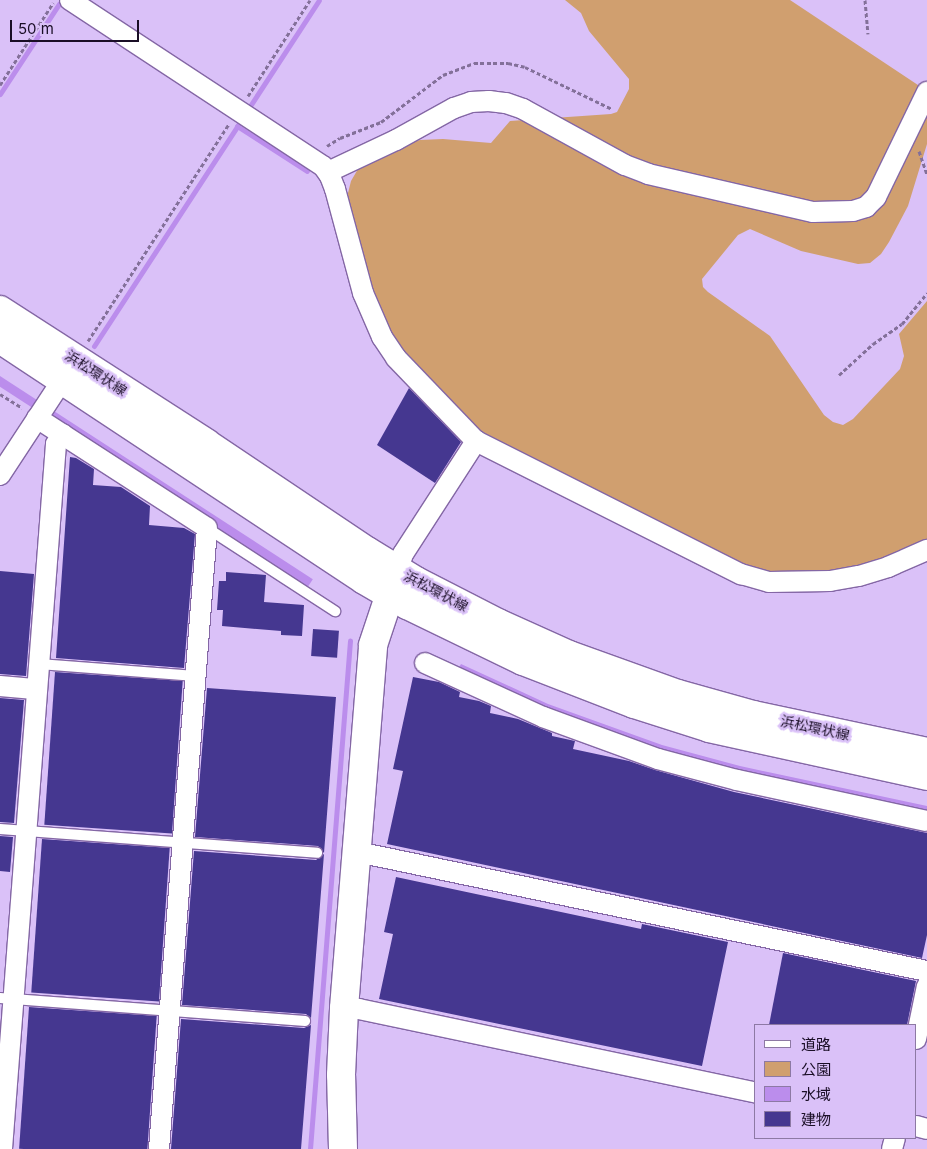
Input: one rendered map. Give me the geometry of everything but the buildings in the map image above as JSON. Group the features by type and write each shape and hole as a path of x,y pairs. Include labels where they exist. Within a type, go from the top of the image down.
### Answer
{"main road":[{"name":"浜松環状線","path":"0,310 63,379"},
{"name":"浜松環状線","path":"0,339 393,583 523,661 634,704 747,738 927,776"},
{"name":"浜松環状線","path":"393,583 641,682 753,715 927,752"},
{"path":"343,1149 341,1075 344,1008 373,645 393,583"}],"street":[{"path":"70,0 312,158 328,172 335,188 363,293 382,337 407,370 476,441 741,574 769,582 830,581 859,576 888,567 927,550"},
{"path":"328,172 396,140 454,108 471,102 488,101 506,103 523,109 625,165 648,174 813,212 853,211 866,207 876,197 927,92"},
{"path":"0,475 63,379"},
{"path":"38,417 207,528 159,1149"},
{"path":"2,1149 7,999 26,831 56,444 62,434"},
{"path":"393,583 403,554 476,441"},
{"path":"425,663 543,717 658,758 737,780 927,821"},
{"path":"0,686 37,689"},
{"path":"356,854 391,859 927,971"},
{"path":"917,1034 927,986"},
{"path":"344,1008 360,1009 754,1093"}],"lane":[{"path":"207,528 335,611"},
{"path":"39,664 196,676"},
{"path":"0,829 317,853"},
{"path":"7,999 305,1021"}],"path":[{"path":"0,84 55,0"},
{"path":"63,379 310,0"},
{"path":"865,0 868,34"},
{"path":"839,375 873,344 902,324 927,293"},
{"path":"0,394 38,417"}],"green space":[{"path":"565,0 790,0 927,91 927,144 908,206 881,254 870,263 858,264 801,251 750,229 738,235 702,279 703,287 708,292 770,336 824,415 833,422 843,425 853,419 900,369 904,356 899,334 927,301 927,541 885,561 828,574 770,574 743,567 481,433 402,353 378,313 347,197 351,181 358,169 399,146 420,140 443,139 491,143 510,121 617,112 629,89 629,79 589,31 581,13"}],"water":[{"path":"0,376 313,579 308,587 0,387"},
{"path":"461,664 548,704 662,745 740,766 927,806 927,814 778,783 621,740 457,671"}],"waterway":[{"path":"250,106 319,0"},
{"path":"0,94 59,4"},
{"path":"94,346 240,122"},
{"path":"237,126 307,171"},
{"path":"310,1149 350,641"}]}
